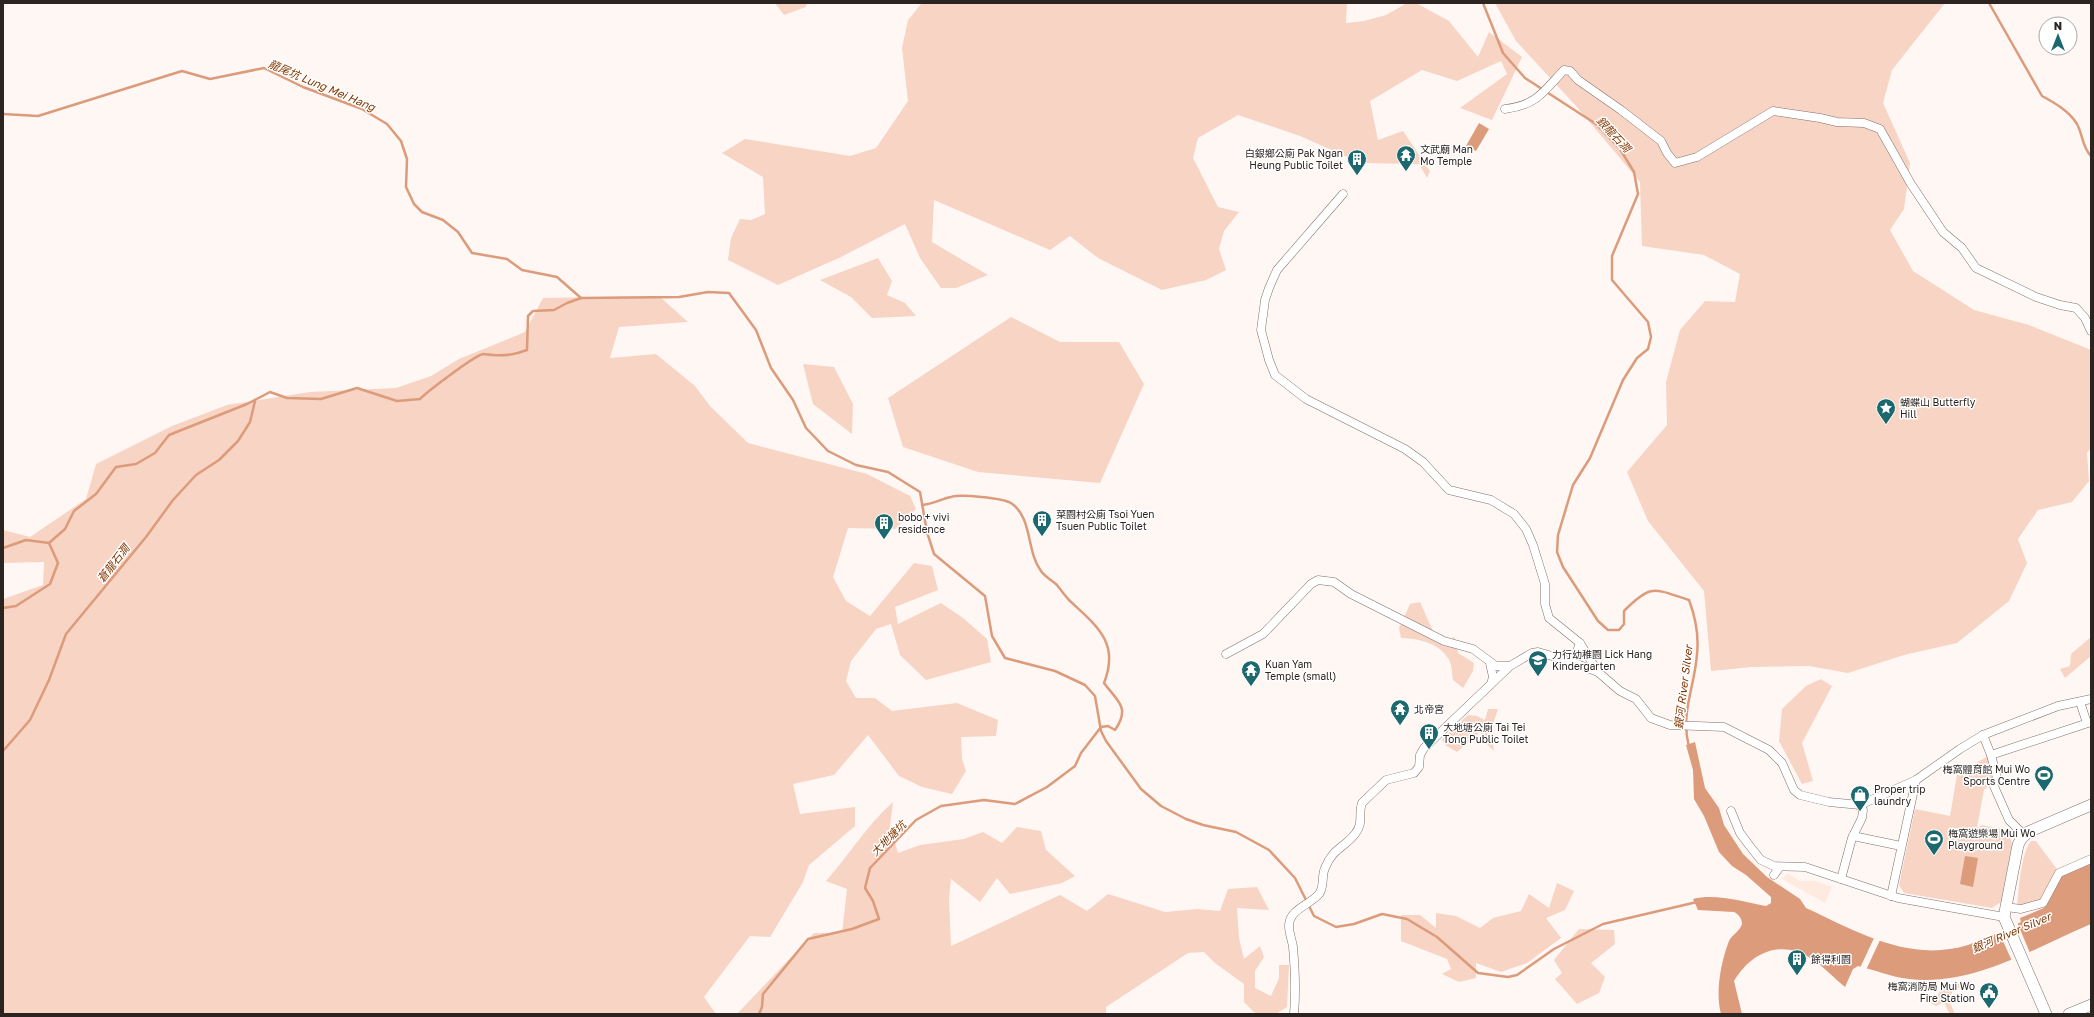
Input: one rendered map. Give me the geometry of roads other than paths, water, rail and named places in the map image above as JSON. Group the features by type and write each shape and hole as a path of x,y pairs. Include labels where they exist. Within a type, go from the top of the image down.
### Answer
{"street":[{"path":"1505,109 1522,107 1536,100 1564,70 1570,71 1578,80 1621,110 1661,141 1667,153 1675,163 1697,157 1773,110 1836,122 1864,123 1880,129 1911,184 1943,232 1962,248 1976,268 2036,297 2060,305 2076,308 2085,318 2091,331"},
{"path":"1343,194 1277,270 1269,288 1265,300 1261,330 1268,360 1275,375 1306,399 1405,449 1423,462 1449,490 1491,500 1514,514 1526,529 1533,544 1545,584 1545,604 1550,618 1580,643 1598,672 1620,691 1636,700 1651,718 1670,725 1724,727 1769,750 1782,763 1794,790 1802,796 1860,805 1916,780 1960,749 1983,735 2036,713 2091,700"},
{"path":"1226,654 1263,634 1311,584 1318,580 1334,582 1351,594 1432,635 1473,649 1490,663 1502,667 1510,666"},
{"path":"1569,661 1575,657 1580,643"},
{"path":"1294,1014 1295,982 1293,945 1289,926 1294,912 1318,895 1322,888 1324,870 1331,855 1355,834 1361,822 1360,808 1362,803 1386,780 1414,773 1421,762 1420,755 1424,748 1510,666 1535,652 1569,661 1598,672"},
{"path":"1490,663 1493,677 1491,684"},
{"path":"1991,755 2089,723 2080,702"},
{"path":"1983,735 1991,755 1997,778 1993,784 2009,820 2024,835"},
{"path":"1890,896 1916,780"},
{"path":"1841,879 1853,836 1862,818 1863,813 1860,805"},
{"path":"2046,1014 2005,920 2018,845 2024,835 2091,805"},
{"path":"1731,811 1740,833 1761,860 1779,868"},
{"path":"1853,836 1901,846"},
{"path":"2013,908 2021,909 2043,903 2059,872 2091,859"},
{"path":"1774,875 1779,868 1789,865 1805,867 1890,896 2005,920"},
{"path":"2073,1013 2091,1005"}],"water":[{"path":"1479,123 1489,129 1476,151 1466,146"},
{"path":"1695,742 1705,788 1719,808 1724,825 1743,854 1767,877 1800,899 1806,908 1845,926 1884,942 1905,948 1946,950 1968,945 2021,922 2020,918 2044,908 2061,875 2091,862 2091,924 2002,964 1956,977 1932,980 1902,978 1858,966 1853,969 1845,987 1816,962 1801,953 1779,949 1768,951 1750,962 1734,981 1742,1014 1721,1014 1719,1005 1719,987 1721,968 1729,941 1740,929 1742,922 1740,916 1734,912 1698,910 1693,899 1711,897 1739,900 1766,906 1771,903 1771,897 1746,875 1732,866 1719,852 1704,816 1694,799 1693,770 1686,745"},
{"path":"1965,856 1978,858 1973,887 1960,884"}],"waterway":[{"name":"銀河 River Silver","path":"1483,3 1503,53 1525,78 1596,124 1620,149 1634,172 1638,194 1612,256 1612,280 1648,322 1651,337 1648,349 1637,358 1623,380 1590,458 1573,485 1558,535 1557,552 1563,567 1598,621 1608,630 1619,630 1624,624 1624,611 1633,602 1648,592 1660,591 1689,600 1696,626 1697,640 1696,666 1686,723 1689,747"},
{"path":"1989,3 2042,96 2061,108 2074,119 2079,128 2084,145 2091,156"},
{"name":"龍尾坑 Lung Mei Hang","path":"3,114 38,116 182,71 210,79 264,68 303,87 362,109 387,124 401,141 407,159 406,187 414,204 422,212 443,220 458,232 472,253 507,259 522,270 557,277 581,298 679,297 708,292 729,293 756,330 771,368 793,400 806,428 828,451 856,465 888,472 920,492 927,532 934,554 985,596 992,636 1005,658 1055,671 1085,685 1095,696 1101,731 1106,741 1141,789 1161,806 1186,819 1203,825 1236,832 1269,850 1295,878 1314,916 1336,927 1354,924 1382,914 1407,919 1437,937 1478,973 1508,977 1517,975 1554,949 1603,924 1697,902"},
{"path":"3,608 16,606 50,584 58,563 49,543 65,529 74,511 96,494 116,467 136,464 155,453 169,435 247,404 270,392 287,398 321,399 357,388 397,401 420,399 451,374 478,356 483,354 497,355 519,353 527,350 528,316 533,311 554,310 581,298"},
{"name":"蒼龍石澗","path":"3,751 30,720 49,680 66,634 146,537 173,500 196,475 219,460 238,441 250,422 255,401"},
{"name":"大地塘坑","path":"759,1014 762,1007 763,994 808,939 852,929 879,919 873,901 865,888 870,868 916,820 941,806 984,800 1015,804 1047,787 1075,766 1081,753 1101,727 1108,726 1115,730 1120,722 1122,715 1120,705 1104,683 1108,669 1109,657 1103,636 1097,627 1068,599 1057,585 1041,571 1036,563 1026,526 1018,509 1006,501 972,496 956,496 922,505"},
{"path":"3,548 26,540 49,543"}],"place":[{"name":"文武廟 Man Mo Temple","path":"1406,172"},
{"name":"白銀鄉公廁 Pak Ngan Heung Public Toilet","path":"1357,176"},
{"name":"蝴蝶山 Butterfly Hill","path":"1886,425"},
{"name":"菜園村公廁 Tsoi Yuen Tsuen Public Toilet","path":"1042,537"},
{"name":"bobo + vivi residence","path":"884,540"},
{"name":"力行幼稚園 Lick Hang Kindergarten","path":"1538,677"},
{"name":"Kuan Yam Temple (small)","path":"1251,687"},
{"name":"北帝宮","path":"1400,726"},
{"name":"大地塘公廁 Tai Tei Tong Public Toilet","path":"1429,750"},
{"name":"梅窩體育館 Mui Wo Sports Centre","path":"2044,792"},
{"name":"Proper trip laundry","path":"1860,812"},
{"name":"梅窩遊樂場 Mui Wo Playground","path":"1934,856"},
{"name":"餘得利園","path":"1797,976"},
{"name":"梅窩消防局 Mui Wo Fire Station","path":"1989,1009"}],"water label":[{"name":"銀龍石澗","path":"1614,134"}]}
